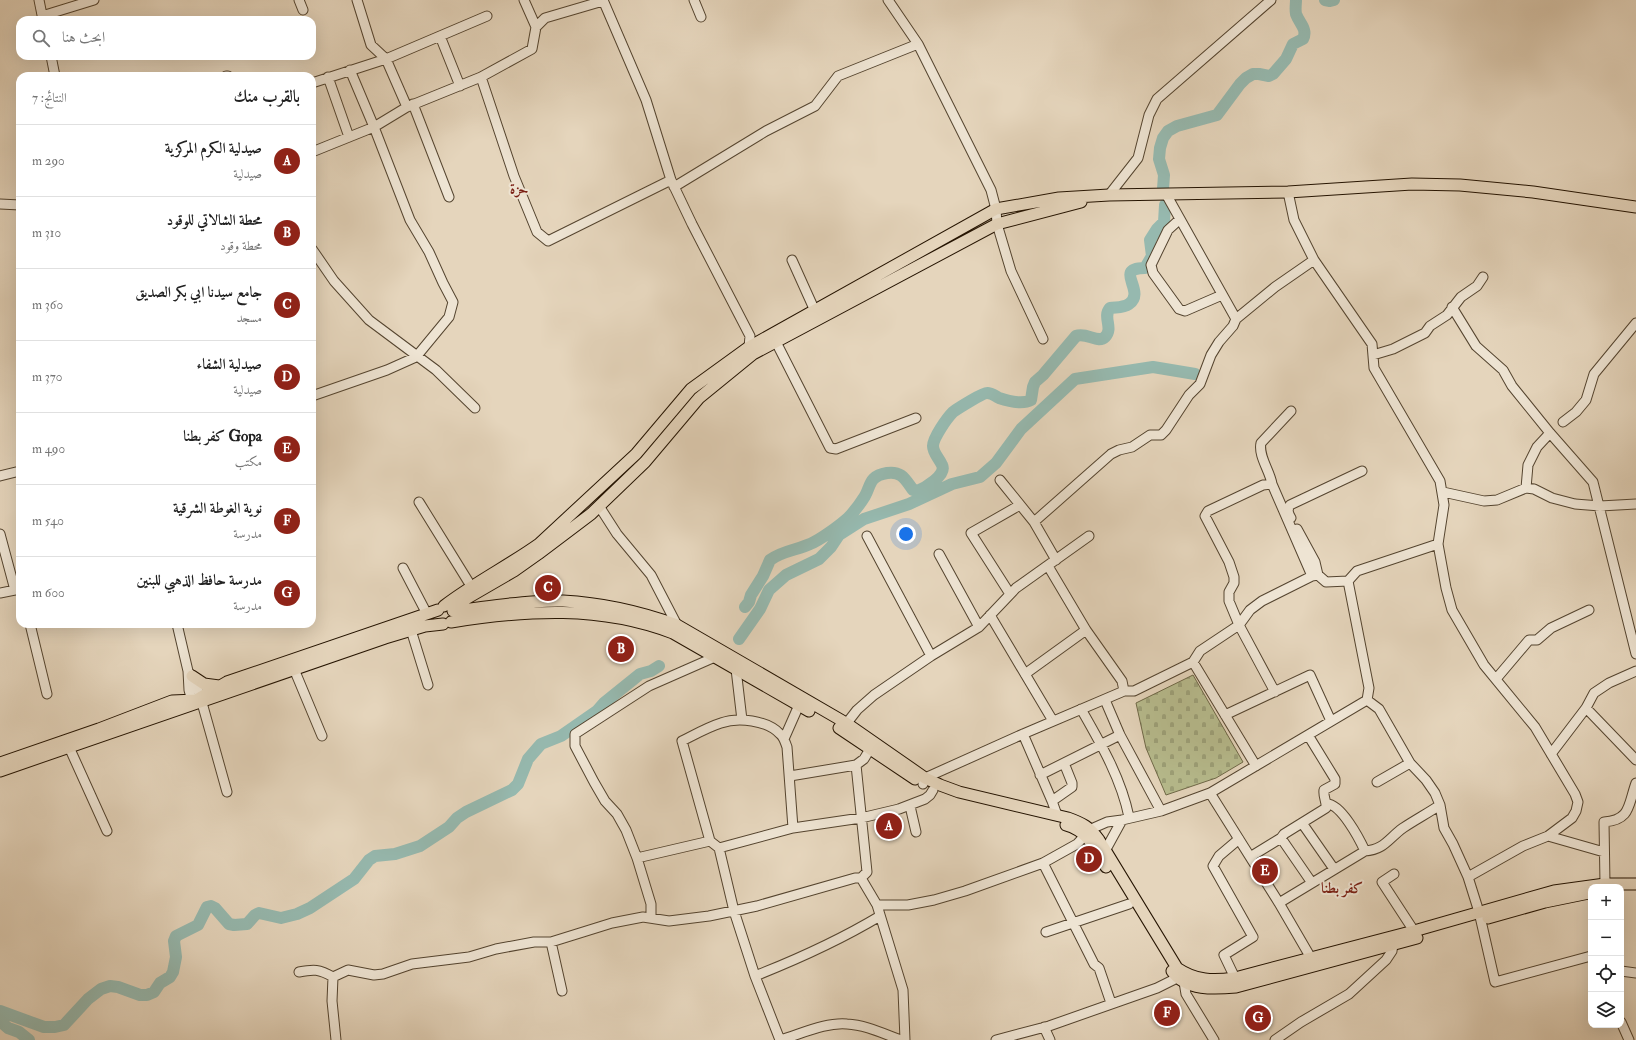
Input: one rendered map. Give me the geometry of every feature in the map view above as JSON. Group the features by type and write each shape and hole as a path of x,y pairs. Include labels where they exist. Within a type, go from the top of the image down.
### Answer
{"main road":[{"path":"447,613 471,586 539,544 636,454 691,389 756,345 996,209 1059,198 1109,195 1288,192 1412,184 1460,185 1574,197 1636,207"},
{"path":"0,771 26,759 157,711 196,701 411,630 447,613 514,571 599,506 645,462 699,398 756,345 776,342 997,224 1109,195"},
{"path":"447,613 537,602 563,601 596,604 653,616 677,625 844,726 924,781 933,790 961,800 1071,826 1088,832 1129,904 1160,954 1180,980 1208,988 1236,987 1393,944 1554,891 1588,888"},
{"path":"196,701 219,686 427,614 552,612 594,614 649,624 673,633 800,705 844,726 870,749 924,781 959,792 1077,821 1105,851 1177,968 1192,977 1206,980 1235,978 1414,931 1588,894"},
{"path":"190,673 204,684 219,686"},
{"path":"0,763 26,759 69,747 157,711"},
{"path":"1624,885 1636,884"},
{"path":"1624,891 1636,891"}],"street":[{"path":"39,0 42,16"},
{"path":"48,16 94,0"},
{"path":"299,0 303,10"},
{"path":"357,0 371,45 386,58 410,106 449,198"},
{"path":"316,150 374,127 410,106 481,77 532,49 536,27 524,0"},
{"path":"536,27 545,18 603,0 642,90 672,184 756,345"},
{"path":"694,0 701,17"},
{"path":"888,0 918,44 991,190 996,209 997,224 1011,271 1043,339"},
{"path":"1109,195 1138,158 1149,115 1157,99 1271,0"},
{"path":"316,81 386,58 487,16"},
{"path":"440,36 460,86"},
{"path":"481,77 517,183 537,232 548,240 672,184 766,131 815,106 838,76 918,44"},
{"path":"52,60 54,72"},
{"path":"316,395 388,370 416,357 449,317 453,302 429,252 410,220 350,70"},
{"path":"328,78 349,137"},
{"path":"1288,192 1294,220 1314,260 1372,344 1374,368 1440,481 1444,505 1438,544 1446,588 1452,610 1484,665 1535,727 1575,794 1578,802 1576,811 1572,818 1548,836 1523,846 1468,876"},
{"path":"1166,194 1236,319"},
{"path":"0,204 16,205"},
{"path":"1180,219 1168,230 1152,265 1153,272 1179,309 1186,311 1222,295"},
{"path":"316,255 334,281 369,320 416,357 436,370 475,408"},
{"path":"792,260 815,311"},
{"path":"1034,522 1111,454 1119,450 1132,447 1150,435 1160,435 1166,430 1188,395 1200,384 1211,355 1218,342 1233,326 1236,319 1275,287 1314,260"},
{"path":"1373,355 1393,349 1425,333 1430,326 1447,315 1461,297 1477,286 1484,277"},
{"path":"1452,307 1476,346 1503,370 1512,386 1550,433 1593,482 1636,650"},
{"path":"1563,422 1576,412 1586,400 1594,374 1636,322"},
{"path":"776,342 830,448 836,449 916,418"},
{"path":"1291,411 1261,443 1260,449 1272,484 1315,575 1326,582 1348,581 1357,571 1438,544"},
{"path":"1526,488 1528,465 1537,447 1550,433"},
{"path":"1315,575 1315,562 1288,512 1288,508 1290,505 1362,471"},
{"path":"0,476 16,472"},
{"path":"1000,480 1034,522 1056,560"},
{"path":"1272,484 1263,485 1208,511 1206,516 1229,562 1234,577 1234,583 1229,592 1229,601 1239,626 1275,692"},
{"path":"1443,492 1484,501 1497,500 1526,488 1534,489 1552,498 1575,504 1600,506 1636,504"},
{"path":"419,502 471,586"},
{"path":"1010,594 971,533 1020,505"},
{"path":"599,506 616,534 651,574 677,625"},
{"path":"0,534 16,580"},
{"path":"867,536 931,656"},
{"path":"844,726 874,694 931,656 979,627 1016,588 1089,536"},
{"path":"939,554 979,627"},
{"path":"1048,566 1086,630 1122,681 1124,691"},
{"path":"404,568 427,614"},
{"path":"924,781 1023,734 1124,691 1134,691 1193,662 1200,651 1239,626 1250,610 1262,601 1315,575"},
{"path":"1348,581 1369,688 1367,700"},
{"path":"0,592 16,589"},
{"path":"1496,679 1529,640 1537,640 1551,628 1589,610"},
{"path":"990,615 1053,721"},
{"path":"31,628 47,694"},
{"path":"178,628 196,701 227,792"},
{"path":"411,630 428,685"},
{"path":"1025,674 1086,630"},
{"path":"651,917 650,904 637,858 626,830 616,814 605,801 575,746 574,734 649,686 715,657"},
{"path":"1193,662 1256,766"},
{"path":"294,669 322,736"},
{"path":"736,669 742,720"},
{"path":"1551,754 1586,708 1594,693 1609,683 1636,671"},
{"path":"1225,715 1310,675 1331,721"},
{"path":"1105,700 1120,735 1161,811"},
{"path":"877,905 908,905 934,900 1043,863 1077,844 1088,832 1107,822 1161,811 1210,793 1367,700"},
{"path":"1367,700 1379,709 1410,763 1426,780 1435,793 1440,805 1444,828 1468,876 1480,916 1495,982 1588,957"},
{"path":"784,739 800,705"},
{"path":"1586,708 1636,760"},
{"path":"1081,710 1101,744 1118,778 1126,800 1126,819 1105,851"},
{"path":"793,828 787,747 780,734 766,725 742,720 721,723 682,741 710,841 719,848 734,911 755,976 780,1040 822,1027 848,1024 878,1031 901,1040"},
{"path":"1023,734 1052,801 1056,815"},
{"path":"1040,775 1120,735"},
{"path":"1308,735 1335,779 1335,784 1324,790 1323,795 1327,804"},
{"path":"69,747 107,831"},
{"path":"790,776 856,765 864,758 870,749"},
{"path":"1052,801 1072,787 1072,782 1064,763"},
{"path":"1376,782 1410,763"},
{"path":"856,765 867,872 862,878"},
{"path":"1604,884 1604,822 1615,821 1625,816 1636,783"},
{"path":"719,848 793,828 861,818 910,806 925,799 933,790"},
{"path":"1210,793 1278,902 1310,958"},
{"path":"1250,857 1326,808 1327,804"},
{"path":"1327,804 1332,804 1339,809 1361,843 1364,851"},
{"path":"1278,902 1364,851 1374,850 1402,829 1440,805"},
{"path":"910,806 916,832"},
{"path":"1302,823 1334,869"},
{"path":"1548,836 1604,852"},
{"path":"1281,838 1312,883"},
{"path":"1235,978 1224,955 1253,937 1213,866 1219,856 1239,839"},
{"path":"637,858 710,841"},
{"path":"1043,863 1094,964 1099,968 1111,1003"},
{"path":"1394,874 1382,882 1414,931"},
{"path":"333,977 348,970 374,975 383,974 412,964 469,957 496,949 534,942 551,942 612,924 643,917 651,917 669,921 686,920 772,902 855,878 862,878"},
{"path":"862,878 877,905 903,990 904,1040"},
{"path":"1046,932 1129,904"},
{"path":"755,976 847,936 880,916"},
{"path":"551,942 562,991"},
{"path":"1275,1040 1301,1022 1324,1010 1349,994 1386,960 1392,951 1393,944"},
{"path":"299,972 317,970 323,971 333,977"},
{"path":"1624,971 1636,973"},
{"path":"333,977 332,1002 336,1040"},
{"path":"996,1040 1044,1027 1180,980 1186,994 1214,1040"},
{"path":"1044,1027 1050,1040"},
{"path":"1624,1028 1629,1040"}],"green space":[{"path":"1193,675 1243,762 1216,778 1166,795 1146,748 1136,703"}],"waterway":[{"path":"1163,189 1164,175 1159,159 1163,138 1168,131 1177,126 1217,115 1246,78 1253,74 1269,76 1273,74 1286,59 1293,44 1303,39 1304,29 1296,14 1296,0"},
{"path":"1325,0 1334,0"},
{"path":"745,607 763,576 770,560 774,557 814,542 840,525 857,508 877,476 887,473 896,473 903,477 913,490 917,491 934,481 943,469 934,451 933,446 935,438 953,412 985,393 1015,402 1031,400 1035,382 1043,375 1076,336 1084,335 1096,339 1102,339 1105,337 1108,330 1107,315 1110,308 1122,307 1129,304 1134,299 1130,276 1131,272 1136,269 1145,268 1152,256 1150,240 1157,229 1164,222 1165,205"},
{"path":"739,639 760,609 769,590 786,575 819,559 831,547 839,535 864,519 909,504 952,484 980,477 996,463 1021,429 1075,379 1153,367 1195,374"},
{"path":"0,1011 44,1027 55,1027 64,1025 88,999 101,989 110,986 118,987 140,995 147,995 154,992 160,983 170,977 173,972 176,957 174,941 176,936 198,925 207,907 211,906 215,908 229,924 234,925 247,924 255,915 259,913 281,918 297,914 310,908 354,879 369,860 375,856 395,854 420,846 449,827 457,818 466,812 512,790 518,784 528,759 541,744 561,736 597,711 604,703 640,674 651,671 659,666"},
{"path":"0,1021 8,1028 19,1032 29,1040"}],"place":[{"name":"جامع سيدنا ابي بكر الصديق","path":"548,588"},
{"name":"محطة الشالاتي للوقود","path":"621,649"},
{"name":"صيدلية الكرم المركزية","path":"889,826"},
{"name":"صيدلية الشفاء","path":"1089,859"},
{"name":"Gopa كفر بطنا","path":"1265,871"},
{"name":"نوية الغوطة الشرقية","path":"1167,1013"},
{"name":"مدرسة حافظ الذهبي للبنين","path":"1258,1018"}],"district":[{"name":"حزة","path":"519,189"},
{"name":"كفر بطنا","path":"1342,888"}]}
